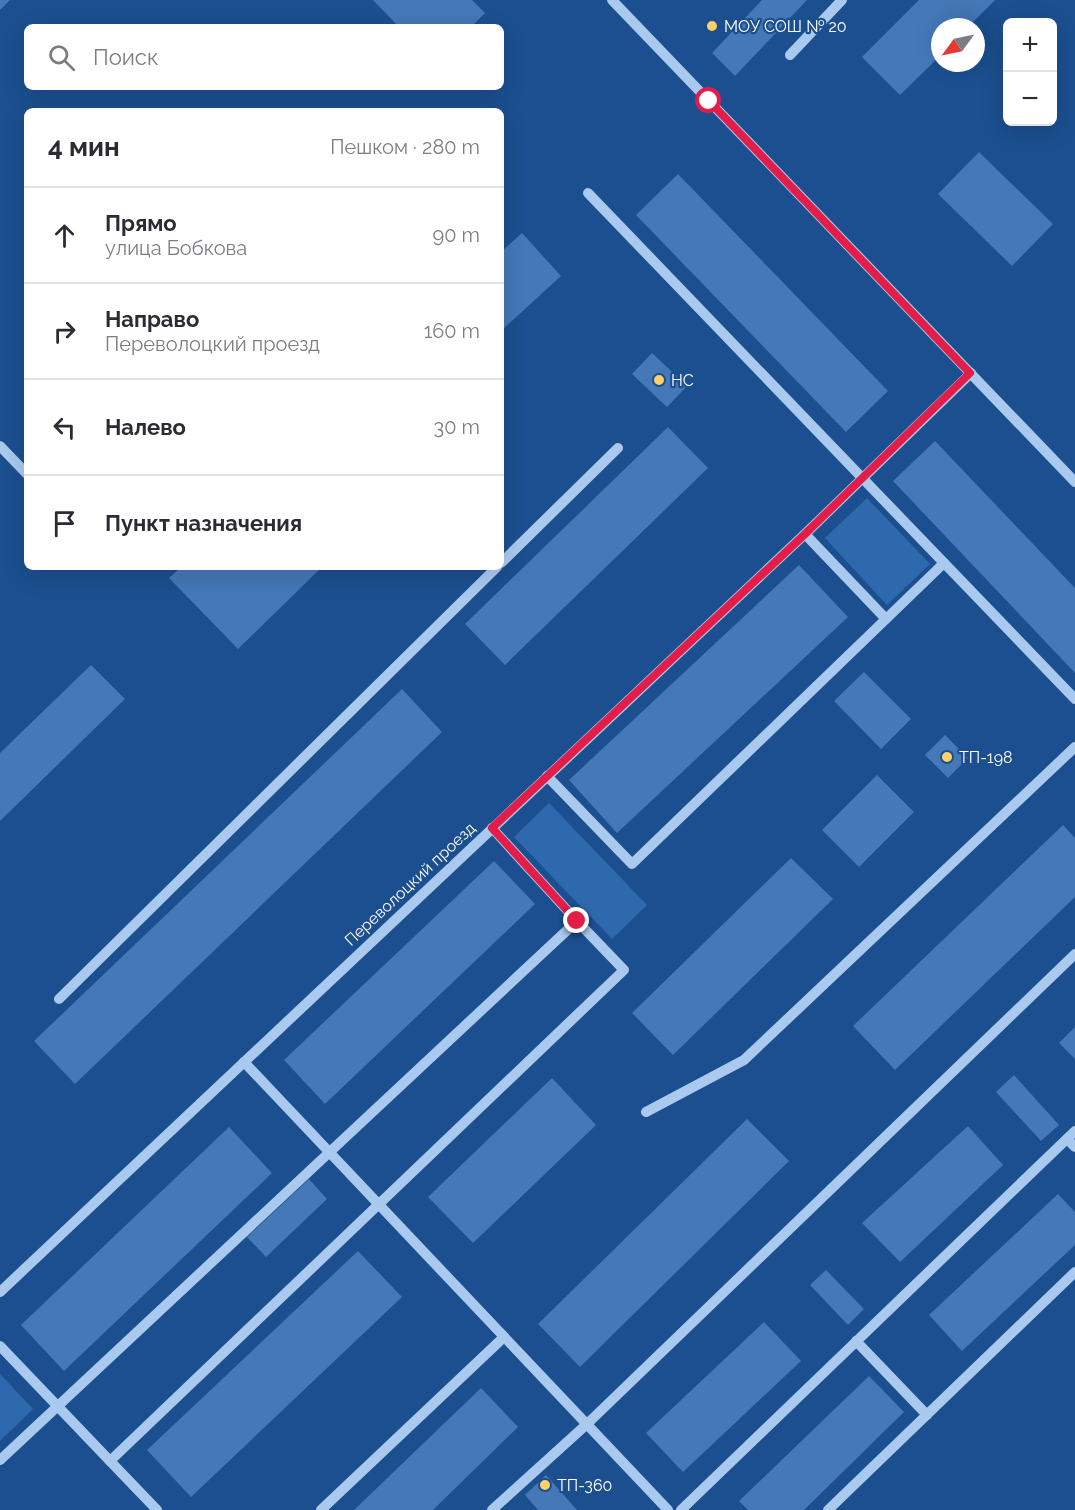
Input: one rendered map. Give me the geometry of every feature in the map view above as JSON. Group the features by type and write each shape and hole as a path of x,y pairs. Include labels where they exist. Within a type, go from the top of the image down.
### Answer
{"street":[{"path":"612,0 1075,482"},
{"path":"790,55 842,0"},
{"path":"588,193 1075,699"},
{"name":"Переволоцкий проезд","path":"0,1292 805,534 970,373"},
{"path":"0,446 24,471"},
{"path":"504,560 618,448"},
{"path":"805,534 886,619"},
{"path":"547,776 632,864 944,563"},
{"path":"59,999 494,570"},
{"path":"646,1112 744,1060 1075,747"},
{"path":"110,1461 624,970 492,828"},
{"path":"0,1460 577,921"},
{"path":"492,1510 587,1424 1075,954"},
{"path":"244,1062 668,1510"},
{"path":"681,1510 1071,1135 1075,1147"},
{"path":"828,1510 1075,1272"},
{"path":"321,1510 504,1336"},
{"path":"856,1341 927,1414"},
{"path":"0,1346 156,1510"}],"shaded area":[{"path":"867,498 930,564 887,605 825,538"},
{"path":"549,803 647,905 612,939 514,837"},
{"path":"0,1374 33,1409 0,1441"}],"building":[{"path":"0,0 10,0 0,10"},
{"path":"373,0 472,0 485,13 474,24 396,24"},
{"path":"762,0 807,0 735,76 712,53"},
{"path":"919,0 995,0 977,18 931,18 931,65 900,95 862,57"},
{"path":"979,152 1053,224 1012,266 938,194"},
{"path":"678,174 888,391 846,432 636,215"},
{"path":"522,233 561,276 504,328 504,249"},
{"name":"НС","path":"652,353 687,386 667,407 632,374"},
{"path":"668,427 708,468 505,665 465,624"},
{"path":"935,441 1075,588 1075,673 893,481"},
{"path":"799,565 848,617 617,833 569,780"},
{"path":"178,570 319,570 238,649 169,578"},
{"path":"91,665 125,699 0,821 0,753"},
{"path":"864,672 911,719 881,749 834,701"},
{"path":"402,689 442,732 75,1084 34,1041"},
{"name":"ТП-198","path":"945,735 968,758 948,778 925,755"},
{"path":"877,775 914,812 859,867 822,830"},
{"path":"1063,825 1075,838 1075,897 895,1070 853,1026"},
{"path":"791,858 833,899 673,1055 632,1013"},
{"path":"494,861 535,904 325,1104 284,1060"},
{"path":"1075,1027 1075,1059 1059,1043"},
{"path":"1014,1075 1059,1125 1041,1141 996,1092"},
{"path":"552,1078 596,1125 473,1243 428,1197"},
{"path":"747,1119 789,1161 580,1367 538,1324"},
{"path":"968,1126 1003,1165 900,1262 862,1223"},
{"path":"229,1127 272,1173 64,1371 21,1325"},
{"path":"309,1179 327,1199 266,1257 247,1237"},
{"path":"1058,1194 1075,1212 1075,1245 962,1351 929,1315"},
{"path":"358,1251 402,1297 191,1497 147,1450"},
{"path":"826,1270 864,1309 848,1325 810,1285"},
{"path":"764,1322 801,1361 683,1472 646,1433"},
{"path":"869,1376 904,1412 804,1510 748,1510 739,1501"},
{"path":"481,1388 518,1427 433,1510 354,1510"},
{"name":"ТП-360","path":"546,1475 577,1510 538,1510 525,1495"}],"place":[{"name":"МОУ СОШ № 20","path":"712,26"},
{"name":"НС","path":"659,380"},
{"name":"ТП-198","path":"947,757"},
{"name":"ТП-360","path":"545,1485"}],"route":[{"path":"577,921 492,828 805,534 970,373 709,101"}]}
